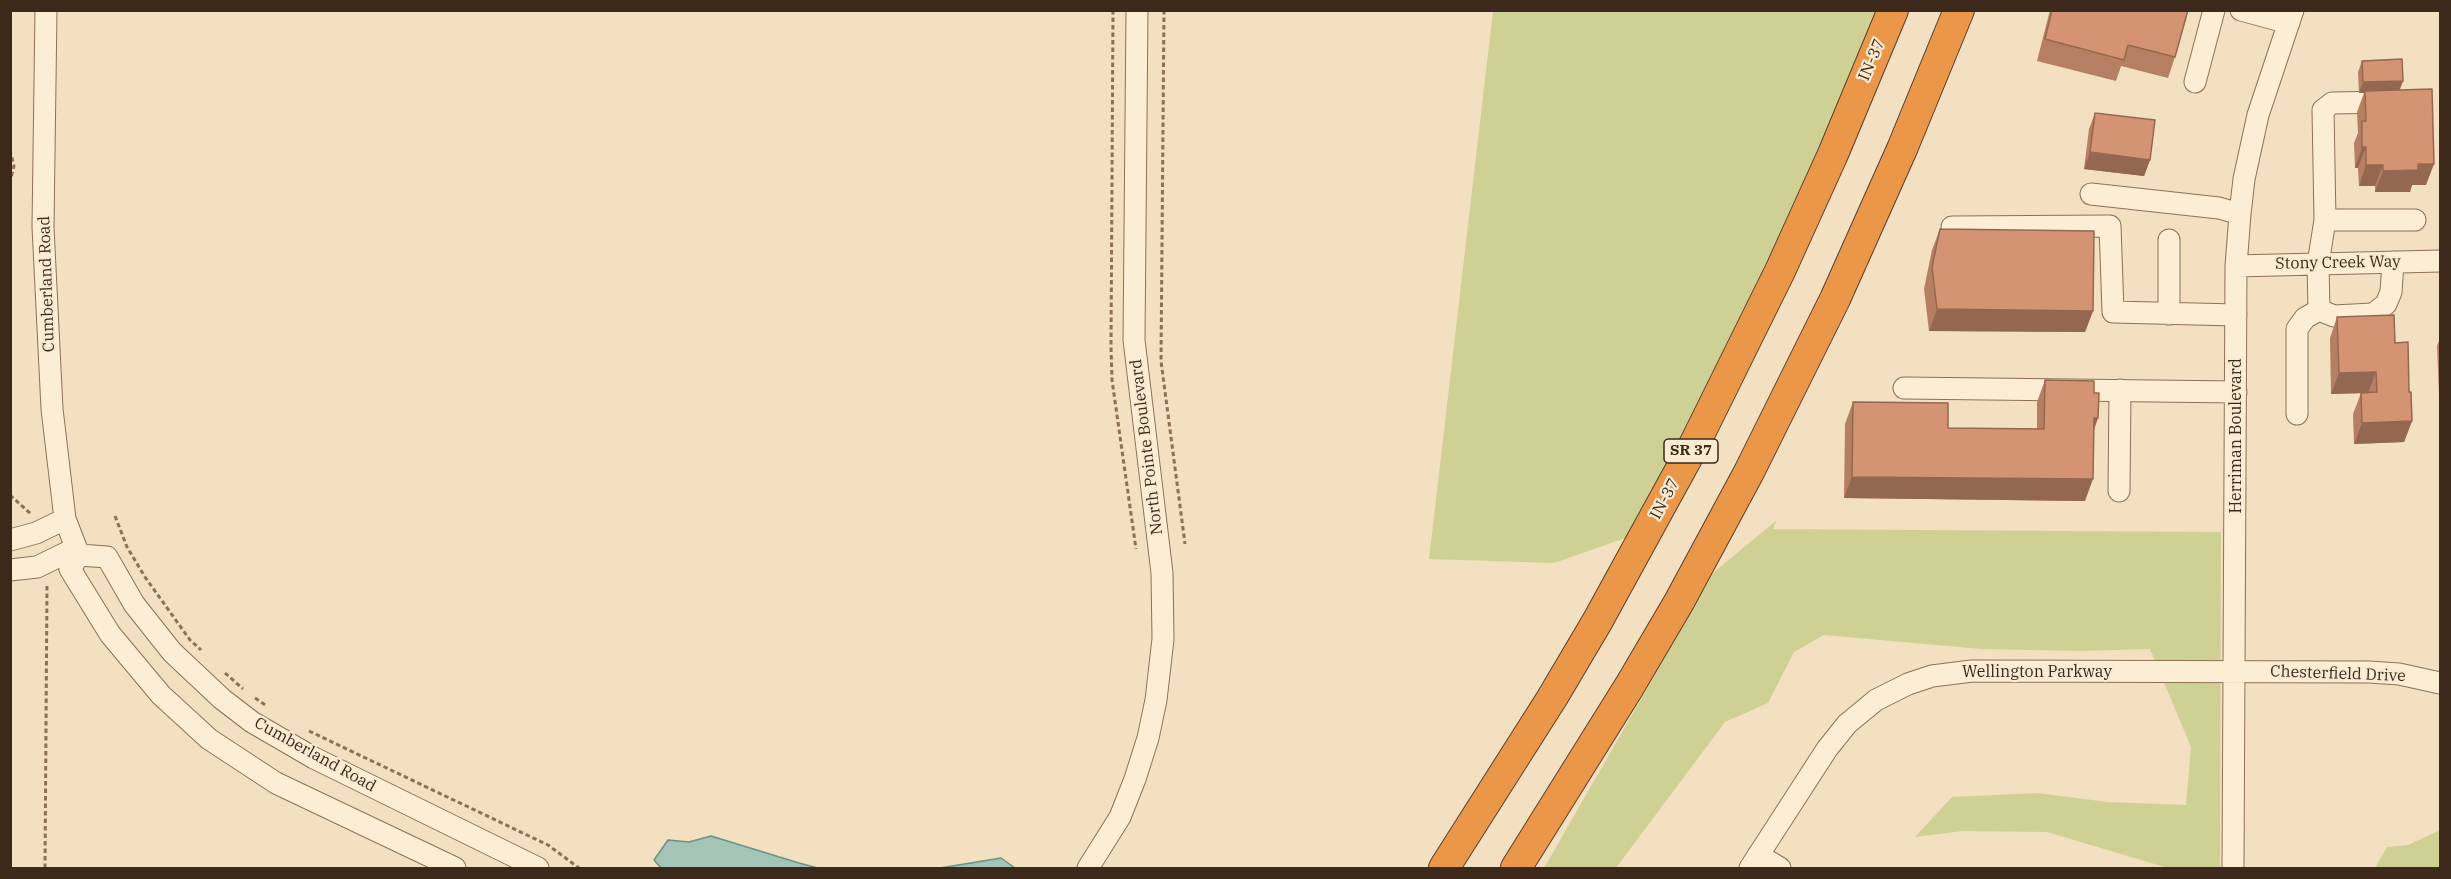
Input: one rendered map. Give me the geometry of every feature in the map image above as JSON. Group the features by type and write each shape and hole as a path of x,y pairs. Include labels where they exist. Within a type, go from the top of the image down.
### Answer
{"highway":[{"name":"IN-37","path":"1444,868 1552,698 1597,622 1694,445 1780,271 1833,154 1893,10"},
{"path":"1516,868 1635,678 1749,472 1835,299 1902,149 1959,10"}],"street":[{"name":"Cumberland Road","path":"46,10 44,272 52,410 65,519 77,552 70,568 110,634 161,695 209,740 276,783 455,868"},
{"name":"North Pointe Boulevard","path":"1088,868 1120,817 1135,779 1148,738 1156,700 1163,639 1162,573 1134,340 1137,10"},
{"path":"2195,82 2214,10"},
{"path":"2241,10 2290,17"},
{"name":"Herriman Boulevard","path":"2233,868 2236,266 2240,214 2248,159 2258,115 2290,17"},
{"path":"2319,310 2318,264 2325,220 2324,110 2332,103 2404,101"},
{"path":"2091,194 2219,208 2240,214"},
{"path":"2325,220 2415,220"},
{"path":"1952,227 2110,226 2113,312 2236,315"},
{"path":"2169,240 2169,314"},
{"name":"Stony Creek Way","path":"2236,266 2440,261"},
{"path":"2319,310 2334,316 2373,314 2386,304 2391,292 2393,262"},
{"path":"2297,414 2297,329 2305,318 2319,310"},
{"path":"1904,387 2236,392"},
{"path":"2119,491 2120,390"},
{"path":"10,540 39,531 65,519"},
{"name":"Cumberland Road","path":"77,552 107,557 134,604 172,652 222,699 252,722 314,758 538,868"},
{"path":"10,570 21,570 77,552"},
{"name":"Wellington Parkway","path":"1754,862 1827,749 1847,724 1876,700 1908,684 1932,676 1972,671 2235,672"},
{"name":"Chesterfield Drive","path":"2235,672 2369,672 2399,674 2440,683"},
{"path":"1754,862 1780,868"}],"path":[{"path":"1164,10 1161,361 1185,544"},
{"path":"10,150 14,166 10,182"},
{"path":"10,495 29,510 39,531"},
{"path":"115,516 127,547 145,577 190,640 204,653"},
{"path":"45,563 47,583 45,868"},
{"path":"218,666 244,690"},
{"path":"254,697 272,710"},
{"path":"301,726 548,845 579,868"}],"green space":[{"path":"1493,11 1890,11 1648,530 1554,563 1429,559"},
{"path":"1777,520 1773,529 2221,532 2220,868 2168,868 2047,832 1963,831 1915,837 1952,797 2037,793 2108,802 2186,805 2191,747 2150,649 2081,651 1981,649 1824,635 1794,652 1768,703 1725,722 1616,868 1544,868 1714,572"},
{"path":"2440,830 2440,868 2375,868 2387,847 2408,845"}],"shaded area":[{"path":"711,836 818,868 661,868 654,860 668,840 689,842"},
{"path":"1001,858 1015,868 940,868"}],"building":[{"path":"2052,10 2188,10 2175,57 2128,45 2124,60 2045,39"},
{"path":"2402,59 2403,81 2363,82 2362,61"},
{"path":"2432,89 2434,164 2418,164 2418,170 2383,171 2383,165 2366,165 2366,147 2362,147 2362,121 2366,121 2365,91"},
{"path":"2095,113 2155,120 2150,160 2090,152"},
{"path":"1940,229 2094,231 2093,311 1937,309 1932,267"},
{"path":"2394,315 2395,343 2408,342 2412,421 2362,423 2361,393 2377,392 2376,372 2339,373 2337,317"},
{"path":"2045,380 2094,381 2094,393 2099,393 2098,418 2094,418 2093,479 1852,477 1853,402 1948,403 1948,428 2044,429"}]}
